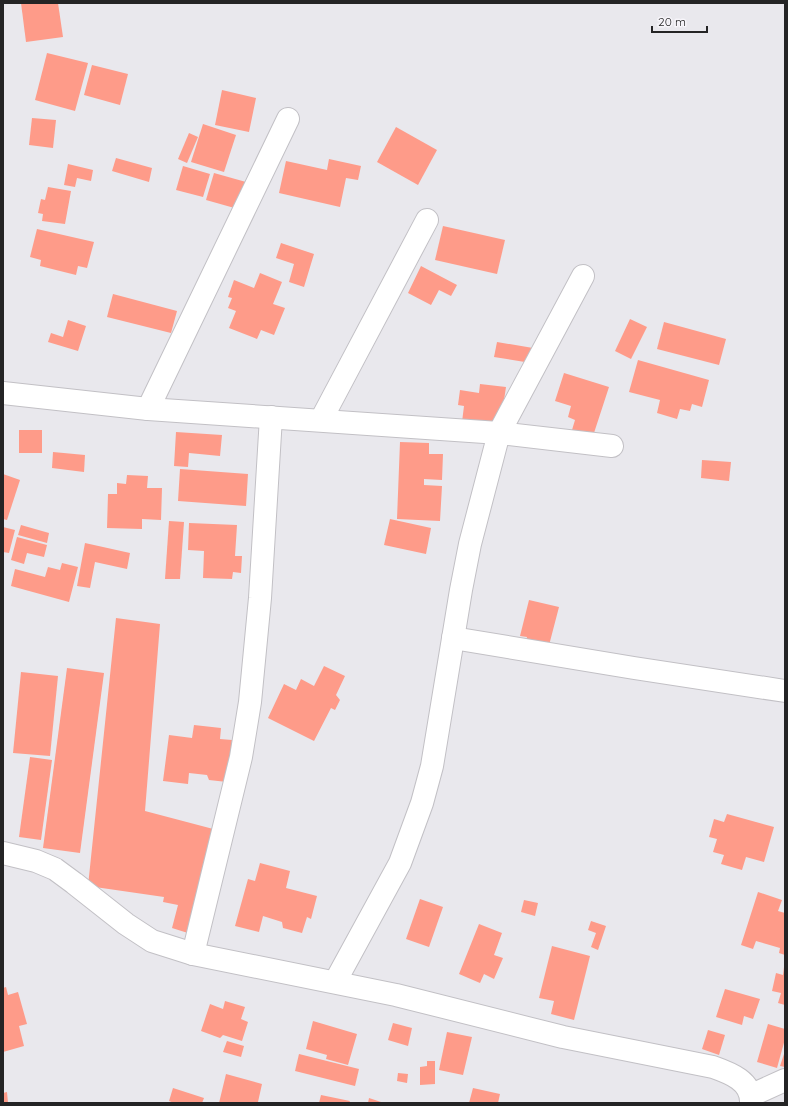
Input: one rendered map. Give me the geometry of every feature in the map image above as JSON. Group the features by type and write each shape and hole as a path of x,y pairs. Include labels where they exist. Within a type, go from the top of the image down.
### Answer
{"street":[{"path":"148,409 288,120"},
{"path":"321,420 427,220"},
{"path":"335,982 400,863 422,803 432,766 470,544 499,433 583,276"},
{"path":"3,393 148,409 499,433 612,446"},
{"path":"193,954 242,756 250,702 260,598 271,417"},
{"path":"453,638 785,691"},
{"path":"3,853 36,861 54,869 126,924 152,940 193,954 396,995 563,1037 713,1067 731,1074 744,1083 751,1099 785,1080"}],"building":[{"path":"21,3 58,3 63,37 26,42"},
{"path":"47,53 88,63 75,111 35,100"},
{"path":"92,65 128,74 120,105 84,95"},
{"path":"222,90 256,98 249,132 215,125"},
{"path":"32,118 56,120 53,148 29,145"},
{"path":"203,124 236,135 224,172 191,162"},
{"path":"396,127 437,150 418,185 377,162"},
{"path":"189,133 198,137 187,163 178,159"},
{"path":"116,158 152,168 149,182 112,171"},
{"path":"329,159 361,166 358,180 346,178 340,207 279,193 286,161 327,170"},
{"path":"68,164 93,170 91,181 77,178 75,187 64,185"},
{"path":"183,166 210,174 203,197 176,190"},
{"path":"214,173 246,182 238,209 206,200"},
{"path":"48,187 71,191 65,224 42,221 43,214 38,213 41,199 45,200"},
{"path":"443,226 505,240 497,274 435,260"},
{"path":"37,229 94,242 87,268 78,266 76,275 40,266 41,260 30,257"},
{"path":"281,243 314,254 304,287 289,282 294,264 276,258"},
{"path":"421,266 457,285 451,296 439,290 431,305 408,293"},
{"path":"260,273 282,282 273,304 285,308 274,335 261,330 257,339 229,328 236,311 228,308 232,298 228,297 234,280 254,288"},
{"path":"113,294 177,311 171,333 107,317"},
{"path":"630,319 647,327 631,359 615,351"},
{"path":"68,320 86,326 78,351 48,342 51,333 63,337"},
{"path":"664,322 726,339 719,365 657,349"},
{"path":"497,342 533,348 531,363 494,357"},
{"path":"638,360 709,380 702,407 692,404 690,411 680,409 677,419 657,413 660,400 629,392"},
{"path":"564,373 609,387 593,436 572,430 575,420 568,417 571,406 555,401"},
{"path":"480,384 506,387 500,427 462,422 464,406 458,405 460,390 479,393"},
{"path":"19,430 42,430 42,453 19,453"},
{"path":"176,432 222,435 220,456 189,453 188,467 174,466"},
{"path":"400,442 429,443 429,454 443,454 442,480 424,479 424,485 442,486 440,521 397,519"},
{"path":"53,452 85,455 84,472 52,468"},
{"path":"702,460 731,462 729,481 701,478"},
{"path":"180,469 248,474 246,506 178,501"},
{"path":"3,474 20,480 7,520 3,519"},
{"path":"127,475 148,476 147,488 162,488 161,520 142,519 142,529 107,528 108,494 117,494 117,483 126,484"},
{"path":"390,519 431,528 426,554 384,545"},
{"path":"169,521 184,522 180,579 165,579"},
{"path":"189,523 237,525 235,556 242,556 241,573 233,572 232,579 203,578 204,551 188,550"},
{"path":"21,525 49,533 47,543 18,535"},
{"path":"3,527 15,530 9,553 3,552"},
{"path":"17,537 47,545 44,557 27,553 24,564 11,560"},
{"path":"85,543 130,553 127,569 95,562 90,588 77,586"},
{"path":"62,563 78,567 69,602 11,586 15,569 45,577 48,567 60,570"},
{"path":"529,600 559,607 547,653 525,647 527,637 520,636"},
{"path":"116,618 160,624 145,811 217,830 191,934 172,928 178,905 163,902 164,897 88,886"},
{"path":"324,666 345,676 336,695 340,700 335,710 331,708 314,741 268,718 284,684 296,690 301,679 314,686"},
{"path":"67,668 104,673 80,853 43,848"},
{"path":"21,672 58,676 50,756 13,753"},
{"path":"194,725 221,728 220,739 232,740 227,782 209,780 207,775 189,773 188,784 163,781 169,735 192,738"},
{"path":"30,757 52,760 41,840 19,837"},
{"path":"727,814 774,827 764,862 746,857 742,870 721,864 724,855 713,852 717,839 709,837 714,819 724,822"},
{"path":"260,863 290,871 286,888 317,896 311,919 307,917 302,933 283,928 282,922 263,916 259,932 235,926 248,879 255,881"},
{"path":"758,892 782,900 778,911 785,913 785,955 779,953 780,948 756,941 753,949 741,945"},
{"path":"420,899 443,907 429,947 406,939"},
{"path":"524,900 538,903 535,916 521,912"},
{"path":"591,921 606,926 598,950 591,947 596,933 588,930"},
{"path":"479,924 502,933 494,955 503,958 494,979 484,974 480,983 459,974"},
{"path":"552,946 590,956 574,1020 551,1014 554,1001 539,998"},
{"path":"784,967 785,1005 778,1003 781,993 772,991 776,973 783,975"},
{"path":"6,987 8,995 18,992 27,1024 19,1026 24,1046 3,1052 3,988"},
{"path":"725,989 760,999 753,1019 744,1016 742,1025 716,1017"},
{"path":"225,1001 245,1007 241,1019 248,1022 242,1041 223,1035 220,1038 201,1031 210,1004 223,1009"},
{"path":"313,1021 357,1034 348,1065 326,1059 327,1055 306,1049"},
{"path":"393,1023 412,1028 408,1046 388,1040"},
{"path":"768,1024 785,1029 785,1039 777,1068 757,1062"},
{"path":"708,1030 725,1035 719,1055 702,1049"},
{"path":"447,1032 472,1037 463,1075 439,1070"},
{"path":"227,1041 244,1046 241,1057 223,1052"},
{"path":"785,1051 785,1067 780,1066"},
{"path":"299,1054 359,1069 355,1086 295,1071"},
{"path":"427,1061 435,1061 435,1084 420,1085 420,1067 427,1066"},
{"path":"398,1073 408,1074 407,1083 397,1081"},
{"path":"226,1074 262,1084 258,1102 261,1103 219,1103"},
{"path":"173,1088 204,1098 202,1103 174,1103 169,1101"},
{"path":"473,1088 500,1094 498,1103 469,1103"},
{"path":"7,1092 8,1103 3,1103 3,1093"},
{"path":"321,1095 350,1101 349,1103 319,1103"},
{"path":"369,1098 384,1103 368,1103"}]}
